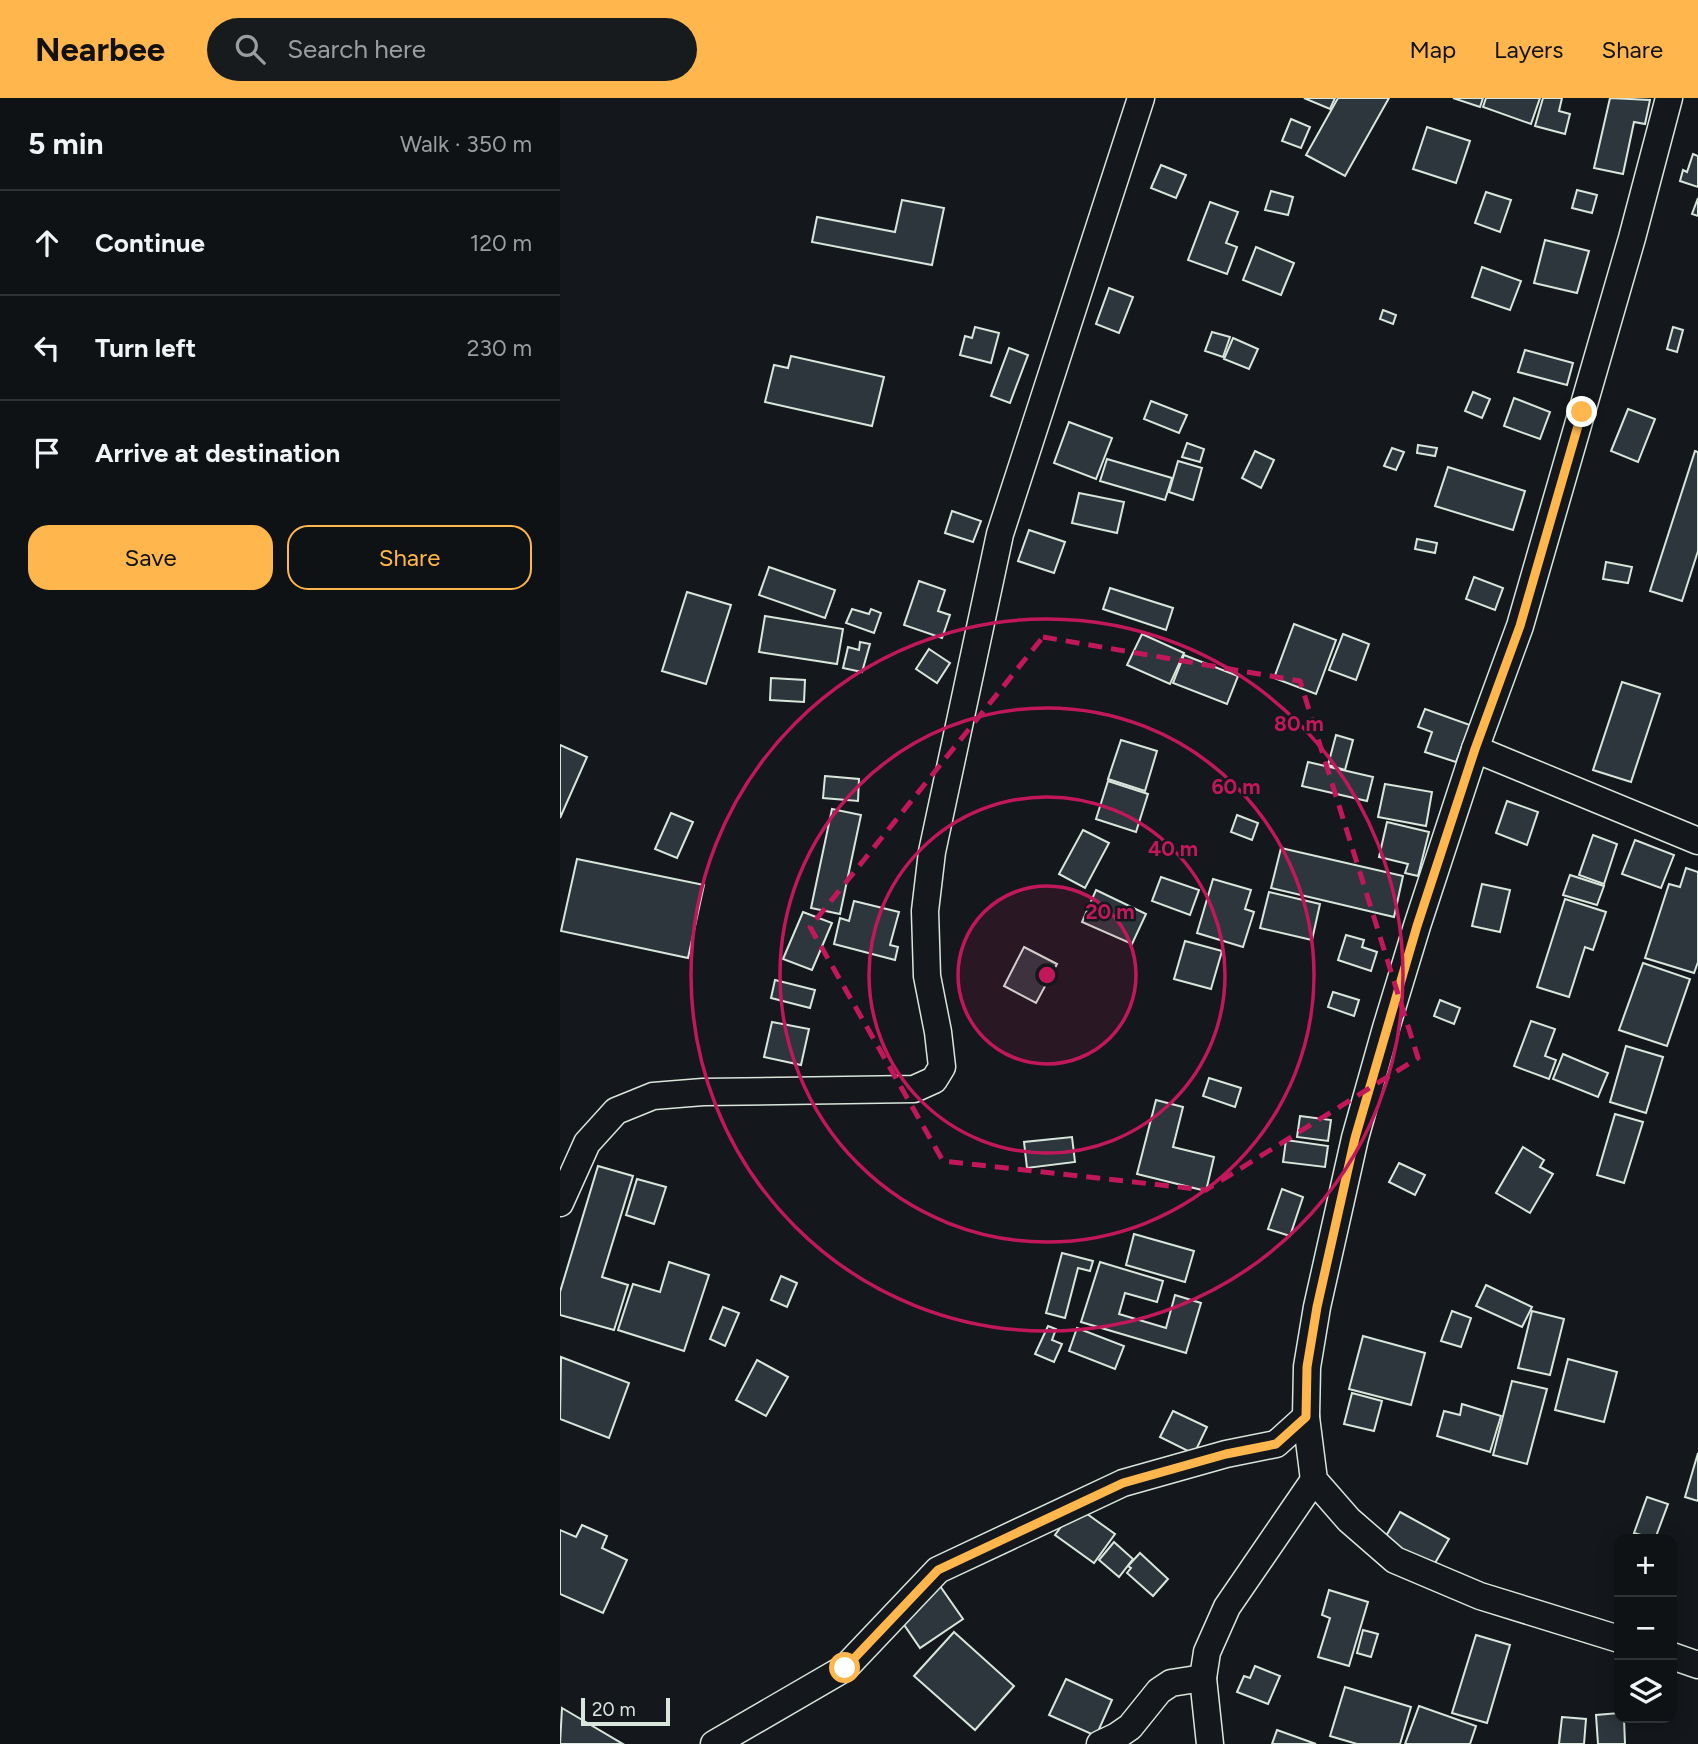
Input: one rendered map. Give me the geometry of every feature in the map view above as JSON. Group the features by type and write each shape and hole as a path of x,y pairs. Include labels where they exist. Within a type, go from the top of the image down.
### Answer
{"street":[{"path":"560,1203 587,1143 616,1111 653,1096 703,1092 914,1089 934,1080 942,1067 939,1032 927,976 925,911 932,852 1000,534 1141,98"},
{"path":"1614,1637 1480,1595 1395,1560 1349,1520 1314,1480 1306,1417 1307,1367 1317,1307 1355,1138 1417,926 1475,749 1520,626 1669,98"},
{"path":"1475,749 1698,841"},
{"path":"714,1744 845,1668 938,1570 1123,1483 1215,1457 1276,1444 1306,1417"},
{"path":"1210,1744 1203,1678 1207,1652 1227,1607 1314,1480"},
{"path":"1677,1658 1698,1665"},
{"path":"1100,1744 1130,1727 1159,1690 1171,1683 1203,1678"}],"highlighted area":[{"path":"1043,637 1300,681 1418,1058 1206,1190 943,1161 810,927"}],"building":[{"path":"1304,98 1335,98 1330,109"},
{"path":"1338,98 1389,98 1345,176 1306,155"},
{"path":"1453,98 1483,98 1480,107"},
{"path":"1486,98 1540,98 1531,124 1483,107"},
{"path":"1543,98 1562,98 1559,111 1570,114 1565,134 1535,126"},
{"path":"1610,98 1650,100 1645,124 1634,122 1623,174 1594,168"},
{"path":"1291,119 1310,127 1301,148 1282,141"},
{"path":"1427,127 1470,141 1456,183 1413,169"},
{"path":"1693,154 1698,156 1698,187 1680,181 1683,170 1687,172"},
{"path":"1161,165 1186,175 1176,198 1151,188"},
{"path":"1577,190 1597,195 1592,213 1572,208"},
{"path":"1271,191 1293,197 1288,215 1265,210"},
{"path":"1486,192 1511,200 1500,232 1475,223"},
{"path":"1698,198 1698,216 1692,214"},
{"path":"902,200 944,208 932,265 812,242 817,217 895,232"},
{"path":"1210,202 1238,212 1226,243 1237,247 1227,274 1188,260"},
{"path":"1545,240 1589,251 1577,293 1534,283"},
{"path":"1256,247 1294,263 1281,295 1243,280"},
{"path":"1482,267 1521,281 1510,310 1472,297"},
{"path":"1109,288 1133,297 1119,333 1096,324"},
{"path":"1383,310 1396,315 1393,324 1380,319"},
{"path":"975,327 999,333 991,363 960,355 965,336 972,338"},
{"path":"1673,327 1683,330 1677,352 1667,349"},
{"path":"1212,332 1230,337 1223,357 1205,351"},
{"path":"1233,338 1258,349 1249,369 1224,359"},
{"path":"1009,348 1028,355 1010,403 991,396"},
{"path":"1525,350 1573,363 1567,385 1518,372"},
{"path":"791,356 884,377 872,426 765,402 774,365 788,368"},
{"path":"1473,392 1490,399 1482,418 1465,411"},
{"path":"1514,398 1550,412 1540,439 1504,426"},
{"path":"1151,401 1187,415 1179,433 1144,419"},
{"path":"1628,409 1655,419 1638,462 1611,451"},
{"path":"1069,422 1112,438 1096,479 1054,463"},
{"path":"1187,443 1204,449 1200,462 1182,457"},
{"path":"1418,445 1437,448 1435,456 1417,453"},
{"path":"1392,448 1404,452 1396,470 1384,466"},
{"path":"1255,451 1274,460 1261,488 1242,478"},
{"path":"1695,451 1698,452 1698,551 1682,601 1650,591"},
{"path":"1107,459 1172,478 1165,500 1100,481"},
{"path":"1178,461 1202,468 1193,500 1169,492"},
{"path":"1448,467 1525,491 1513,530 1435,506"},
{"path":"1079,493 1124,502 1117,533 1072,523"},
{"path":"952,511 981,521 973,542 945,533"},
{"path":"1029,530 1065,542 1054,573 1018,561"},
{"path":"1417,539 1437,543 1435,553 1415,549"},
{"path":"1606,562 1632,567 1628,583 1603,579"},
{"path":"769,567 835,590 825,618 759,595"},
{"path":"1474,577 1503,588 1495,610 1466,599"},
{"path":"919,581 945,590 938,611 950,615 942,638 904,625"},
{"path":"1110,588 1173,608 1166,630 1103,609"},
{"path":"687,592 731,605 706,684 662,671"},
{"path":"852,609 869,614 871,609 881,613 874,633 846,623"},
{"path":"765,616 843,629 837,664 759,652"},
{"path":"1294,624 1336,640 1316,694 1274,678"},
{"path":"1142,634 1184,653 1170,684 1127,665"},
{"path":"1343,634 1369,644 1356,680 1329,670"},
{"path":"860,642 870,644 862,672 843,668 848,647 859,650"},
{"path":"929,649 950,663 937,683 916,669"},
{"path":"1184,655 1238,676 1227,704 1173,683"},
{"path":"771,678 805,680 804,702 770,700"},
{"path":"1622,682 1660,694 1631,782 1593,770"},
{"path":"1425,709 1470,725 1456,762 1425,752 1432,732 1418,727"},
{"path":"1336,735 1353,740 1345,770 1328,765"},
{"path":"1121,740 1157,751 1145,791 1108,779"},
{"path":"560,745 587,757 560,818"},
{"path":"1308,762 1373,777 1367,801 1302,786"},
{"path":"825,776 859,779 858,801 823,798"},
{"path":"1108,781 1148,794 1136,832 1096,819"},
{"path":"1385,784 1432,792 1426,826 1378,817"},
{"path":"1507,801 1538,812 1527,845 1496,833"},
{"path":"832,809 861,815 840,914 811,908"},
{"path":"671,813 693,822 677,858 655,849"},
{"path":"1237,815 1258,823 1252,840 1231,832"},
{"path":"1387,822 1429,832 1418,876 1405,873 1408,864 1379,857"},
{"path":"1083,830 1109,843 1085,888 1059,874"},
{"path":"1593,835 1617,844 1604,884 1579,875"},
{"path":"1635,840 1674,855 1661,888 1622,874"},
{"path":"1281,848 1403,876 1394,917 1271,888"},
{"path":"577,859 704,885 688,958 561,931"},
{"path":"1686,868 1698,872 1698,962 1694,973 1645,958 1669,884 1680,887"},
{"path":"1570,875 1604,886 1597,905 1563,895"},
{"path":"1161,877 1199,890 1190,915 1152,901"},
{"path":"1213,879 1251,890 1245,909 1254,912 1243,947 1197,933"},
{"path":"1482,884 1510,890 1500,932 1472,926"},
{"path":"1096,890 1146,914 1132,944 1082,922"},
{"path":"1269,892 1320,904 1312,940 1260,928"},
{"path":"1565,899 1606,912 1593,950 1585,947 1569,997 1537,987"},
{"path":"854,901 899,912 890,945 898,947 895,960 834,944 840,918 849,921"},
{"path":"803,912 832,923 812,970 783,959"},
{"path":"1346,935 1364,940 1362,947 1377,952 1371,971 1338,960"},
{"path":"1185,941 1222,951 1211,989 1174,979"},
{"path":"1024,947 1057,964 1036,1003 1004,986"},
{"path":"1643,963 1690,979 1667,1046 1619,1030"},
{"path":"775,980 815,990 810,1008 771,998"},
{"path":"1333,992 1359,1000 1354,1016 1328,1007"},
{"path":"1440,1000 1460,1008 1454,1024 1434,1016"},
{"path":"1531,1021 1555,1029 1545,1056 1556,1060 1549,1079 1514,1066"},
{"path":"772,1022 809,1029 801,1065 764,1057"},
{"path":"1626,1046 1663,1057 1646,1113 1610,1102"},
{"path":"1563,1054 1608,1073 1598,1097 1553,1079"},
{"path":"1209,1078 1241,1088 1235,1107 1203,1096"},
{"path":"1156,1100 1183,1107 1173,1147 1214,1157 1206,1191 1137,1174"},
{"path":"1615,1114 1643,1122 1624,1183 1597,1175"},
{"path":"1300,1116 1331,1120 1328,1141 1297,1137"},
{"path":"1072,1137 1075,1162 1027,1168 1024,1142"},
{"path":"1286,1140 1328,1146 1325,1167 1283,1162"},
{"path":"1523,1147 1544,1160 1540,1167 1553,1174 1530,1213 1496,1193"},
{"path":"1399,1163 1425,1175 1415,1195 1389,1182"},
{"path":"598,1166 633,1176 602,1277 628,1285 614,1330 560,1315 560,1292"},
{"path":"637,1179 666,1187 654,1224 626,1215"},
{"path":"1282,1189 1303,1197 1290,1236 1268,1229"},
{"path":"1134,1234 1194,1251 1185,1282 1126,1265"},
{"path":"1062,1253 1093,1261 1090,1271 1078,1268 1065,1318 1046,1313"},
{"path":"669,1262 709,1275 684,1351 618,1330 633,1284 660,1292"},
{"path":"1100,1262 1163,1281 1157,1302 1125,1293 1119,1314 1166,1328 1175,1295 1201,1303 1186,1353 1081,1322"},
{"path":"781,1276 797,1283 787,1307 771,1300"},
{"path":"1486,1285 1532,1307 1522,1327 1476,1306"},
{"path":"723,1307 739,1313 725,1346 710,1339"},
{"path":"1452,1311 1471,1318 1461,1347 1441,1341"},
{"path":"1532,1311 1564,1319 1550,1375 1518,1368"},
{"path":"1048,1326 1056,1329 1052,1340 1062,1344 1054,1362 1035,1354"},
{"path":"1077,1328 1124,1346 1115,1369 1069,1351"},
{"path":"1363,1336 1425,1353 1411,1405 1349,1389"},
{"path":"561,1357 629,1383 609,1438 560,1419"},
{"path":"1568,1359 1617,1372 1604,1422 1555,1410"},
{"path":"757,1360 788,1377 766,1416 736,1400"},
{"path":"1512,1381 1547,1389 1527,1464 1493,1455"},
{"path":"1352,1393 1382,1401 1374,1431 1344,1424"},
{"path":"1462,1404 1501,1416 1490,1452 1437,1436 1444,1411 1460,1415"},
{"path":"1173,1411 1207,1427 1194,1454 1160,1437"},
{"path":"1698,1453 1698,1501 1685,1497"},
{"path":"1647,1497 1668,1504 1657,1534 1634,1533"},
{"path":"1076,1506 1115,1534 1094,1563 1055,1535"},
{"path":"1400,1512 1449,1539 1431,1570 1382,1543"},
{"path":"582,1525 607,1536 602,1548 627,1560 603,1613 560,1594 560,1530 576,1537"},
{"path":"1114,1542 1133,1559 1119,1577 1099,1560"},
{"path":"1140,1553 1168,1579 1153,1596 1127,1573 1131,1568 1128,1566"},
{"path":"940,1586 963,1619 920,1648 898,1616"},
{"path":"1329,1590 1368,1602 1349,1666 1318,1657 1330,1618 1322,1615"},
{"path":"1363,1630 1378,1634 1371,1657 1357,1653"},
{"path":"954,1632 1014,1686 975,1730 914,1676"},
{"path":"1476,1635 1510,1645 1487,1723 1452,1713"},
{"path":"1255,1666 1280,1676 1268,1704 1237,1692 1244,1676 1250,1678"},
{"path":"1066,1679 1112,1700 1096,1736 1049,1715"},
{"path":"1345,1687 1411,1707 1400,1744 1357,1744 1330,1736"},
{"path":"1419,1706 1476,1726 1470,1744 1405,1744"},
{"path":"562,1708 623,1744 560,1744"},
{"path":"1614,1713 1614,1723 1624,1723 1625,1744 1598,1744 1596,1715"},
{"path":"1562,1717 1586,1719 1584,1744 1559,1744"},
{"path":"1277,1730 1316,1744 1272,1744"}],"route":[{"path":"845,1668 938,1570 1123,1483 1226,1454 1276,1444 1306,1417 1307,1367 1317,1307 1355,1138 1417,926 1475,749 1520,626 1582,412"}]}
